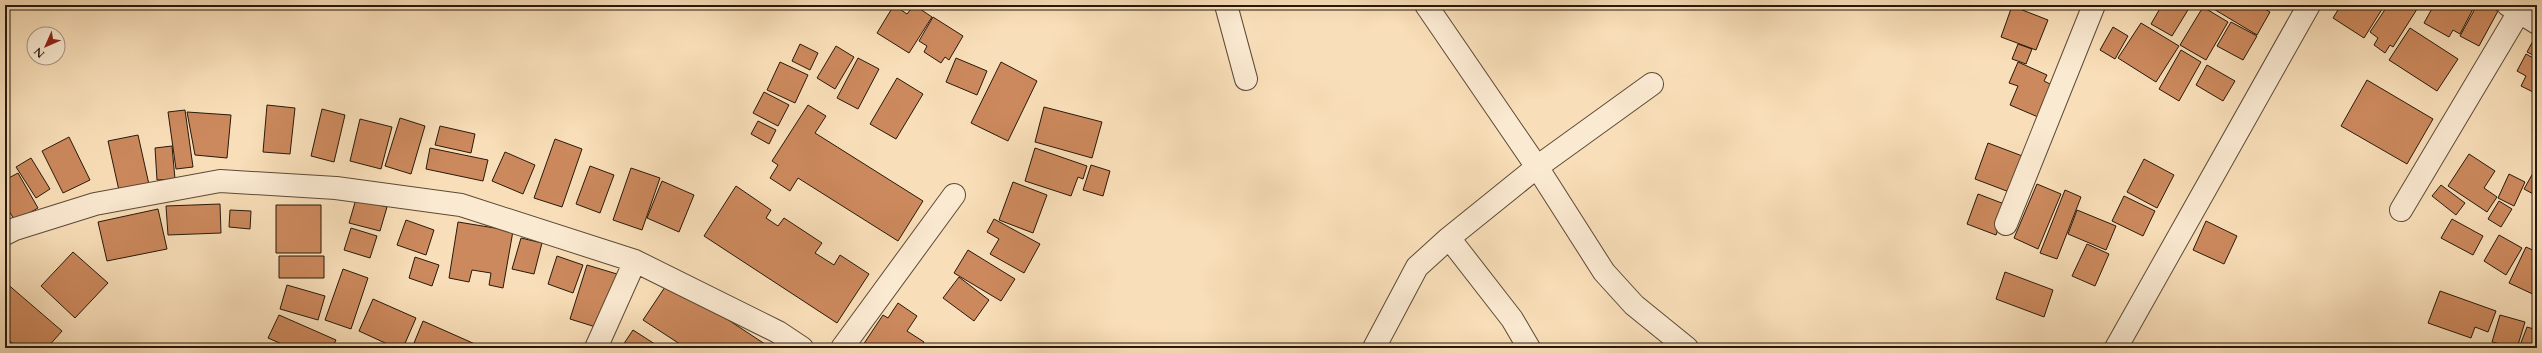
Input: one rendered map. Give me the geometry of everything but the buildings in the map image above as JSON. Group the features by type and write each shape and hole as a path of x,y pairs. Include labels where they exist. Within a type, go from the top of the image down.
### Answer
{"street":[{"path":"1226,5 1246,79"},
{"path":"1426,5 1537,167 1604,272 1634,305 1687,348"},
{"path":"2006,224 2094,5"},
{"path":"2116,348 2309,5"},
{"path":"2401,210 2521,13"},
{"path":"1374,348 1417,267 1449,238 1537,167 1652,84"},
{"path":"5,234 15,229 95,204 220,181 336,188 462,205 635,261 778,332 802,348"},
{"path":"842,348 954,195"},
{"path":"1449,238 1512,319 1529,348"},
{"path":"596,348 635,261"}]}
